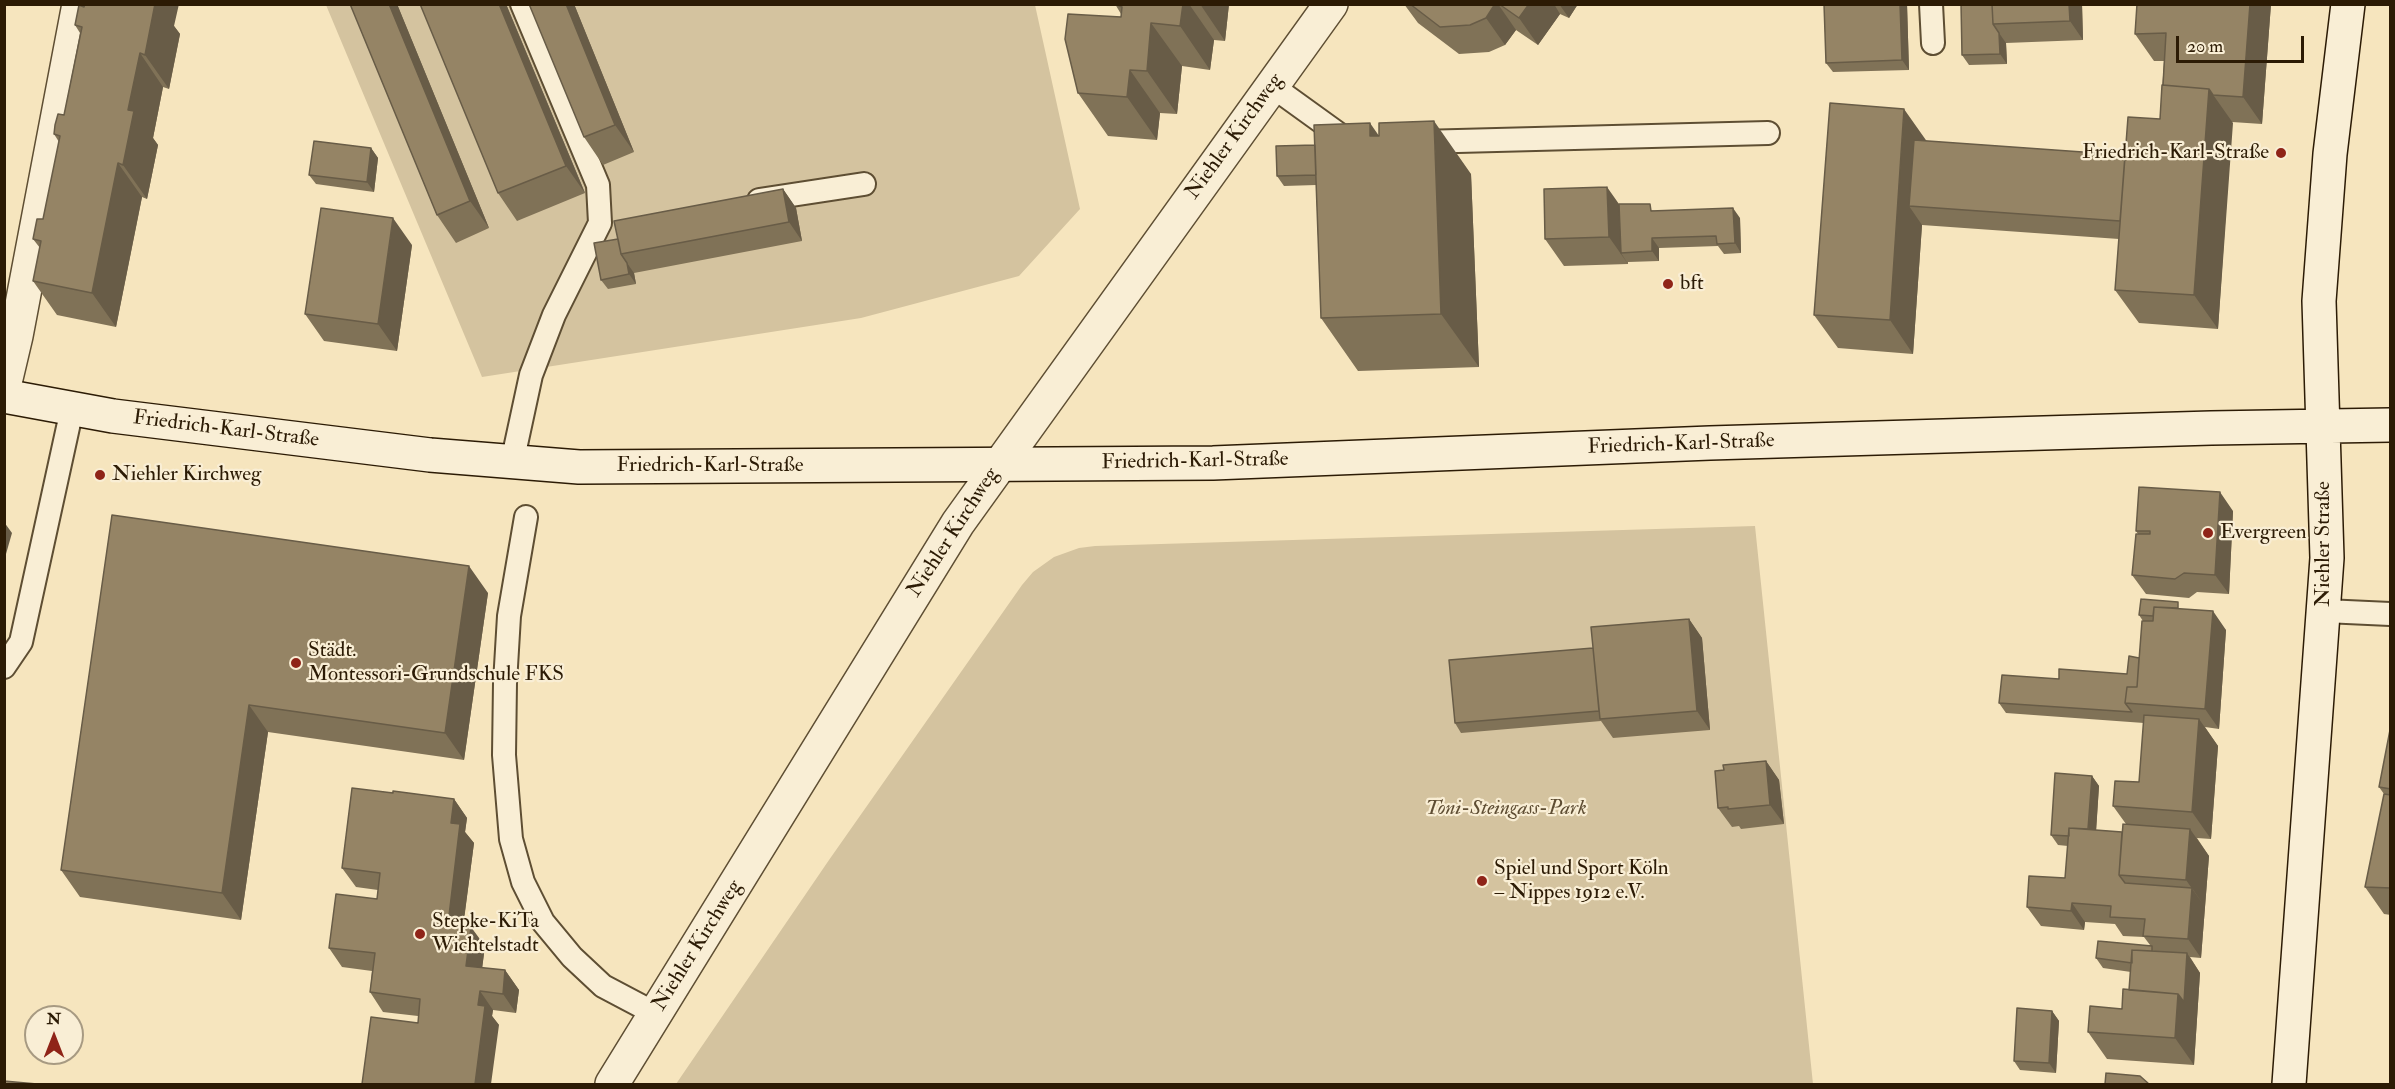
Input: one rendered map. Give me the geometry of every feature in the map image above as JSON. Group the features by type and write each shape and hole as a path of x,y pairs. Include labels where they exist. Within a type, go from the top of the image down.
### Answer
{"street":[{"path":"4,387 16,336 79,4"},
{"name":"Niehler Kirchweg","path":"612,1084 958,523 1330,4"},
{"name":"Niehler Straße","path":"2289,1084 2325,611 2327,558 2319,302 2330,154 2348,4"},
{"name":"Friedrich-Karl-Straße","path":"4,396 113,416 512,462 579,467 1213,463 1722,443 2391,425"}],"lane":[{"path":"512,462 531,375 554,315 600,224 598,185 522,4"},
{"path":"1931,4 1933,43"},
{"path":"1272,86 1353,144 1376,143"},
{"path":"1400,143 1768,133"},
{"path":"737,203 864,184"},
{"path":"600,224 623,220"},
{"path":"4,667 21,642 72,409"},
{"path":"526,517 509,616 505,683 504,755 511,839 523,882 543,922 572,957 603,986 656,1014"},
{"path":"2325,611 2391,614"}],"green space":[{"path":"326,5 1035,5 1080,209 1019,276 861,318 482,377"},
{"name":"Toni-Steingass-Park","path":"1755,526 1813,1084 676,1084 829,860 1022,585 1033,572 1054,557 1079,548 1095,546"}],"building":[{"path":"85,4 155,4 145,55 140,53 128,110 134,111 123,165 118,163 92,293 33,281 41,241 33,239 37,219 43,219 60,136 54,134 55,125 58,114 64,115 82,27 75,25 79,5 84,7"},
{"path":"350,4 389,4 470,201 437,215"},
{"path":"420,4 499,4 566,166 498,193"},
{"path":"529,4 566,4 615,125 584,137"},
{"path":"1115,4 1183,4 1180,26 1151,23 1147,71 1130,70 1127,97 1078,93 1065,39 1068,14 1121,17 1122,7"},
{"path":"1410,4 1495,4 1486,18 1470,25 1440,27"},
{"path":"1499,4 1529,4 1519,18"},
{"path":"1824,4 1900,4 1902,60 1826,63"},
{"path":"1961,4 1992,4 1993,24 1999,33 2000,54 1962,55"},
{"path":"1992,4 2069,4 2070,21 1993,24"},
{"path":"2137,4 2250,4 2243,97 2213,95 2209,89 2163,85 2166,33 2135,34"},
{"path":"2162,85 2209,89 2194,295 2115,290 2128,117 2160,119"},
{"path":"1830,103 1904,109 1890,320 1814,315"},
{"path":"1434,121 1441,314 1321,318 1314,125 1370,123 1370,136 1379,136 1379,123"},
{"path":"1914,140 2125,155 2120,221 1909,206"},
{"path":"314,141 371,148 367,182 309,175"},
{"path":"1315,145 1316,175 1277,176 1276,146"},
{"path":"1607,187 1609,237 1545,239 1544,189"},
{"path":"783,189 789,222 621,254 614,221"},
{"path":"1619,204 1650,204 1651,211 1733,208 1735,243 1717,244 1716,236 1652,238 1652,251 1621,253"},
{"path":"321,208 393,218 378,324 305,314"},
{"path":"618,239 629,274 601,280 594,243"},
{"path":"2139,487 2220,492 2215,575 2184,573 2175,579 2132,575 2136,534 2150,534 2150,531 2136,531"},
{"name":"Städt. Montessori-Grundschule FKS","path":"112,515 469,566 445,733 249,705 222,893 61,870"},
{"path":"2141,599 2178,602 2178,608 2154,607 2153,616 2139,615"},
{"path":"2154,607 2213,611 2205,709 2125,703 2127,687 2137,687 2142,621 2153,621"},
{"path":"1689,619 1697,711 1600,719 1591,627"},
{"path":"1593,648 1599,711 1455,723 1449,660"},
{"path":"2129,656 2139,658 2137,687 2127,687 2125,703 2132,712 1999,703 2002,675 2059,679 2059,669 2127,674"},
{"path":"2144,715 2199,719 2192,812 2113,806 2115,781 2139,782"},
{"path":"2391,730 2391,789 2379,787"},
{"path":"1766,761 1770,805 1718,808 1715,771 1724,770 1723,765"},
{"path":"2055,773 2092,776 2088,829 2069,828 2069,836 2051,835"},
{"path":"352,788 454,799 451,823 460,824 448,924 471,927 466,966 505,970 503,994 480,991 478,1005 485,1006 475,1084 362,1084 371,1017 418,1023 420,999 370,992 375,953 329,948 336,894 377,899 380,873 342,868"},
{"path":"2384,794 2391,795 2391,888 2365,887"},
{"path":"2123,824 2190,829 2186,880 2119,875"},
{"path":"2069,828 2122,832 2119,875 2125,883 2192,888 2188,939 2143,936 2145,919 2110,917 2111,906 2072,903 2071,911 2027,907 2029,876 2065,878"},
{"path":"2098,941 2152,946 2152,951 2132,950 2132,963 2096,958"},
{"path":"2132,950 2187,953 2184,1002 2178,994 2129,990"},
{"path":"2123,989 2178,994 2175,1038 2088,1032 2090,1006 2122,1009"},
{"path":"2017,1008 2052,1011 2049,1063 2014,1061"},
{"path":"2106,1073 2140,1076 2149,1084 2105,1084"},
{"path":"4,1081 37,1084 4,1084"}],"place":[{"name":"Friedrich-Karl-Straße","path":"2281,153"},
{"name":"bft","path":"1668,284"},
{"name":"Niehler Kirchweg","path":"100,475"},
{"name":"Evergreen","path":"2208,533"},
{"name":"Städt. Montessori-Grundschule FKS","path":"296,663"},
{"name":"Spiel und Sport Köln – Nippes 1912 e.V.","path":"1482,881"},
{"name":"Stepke-KiTa Wichtelstadt","path":"420,934"}]}
